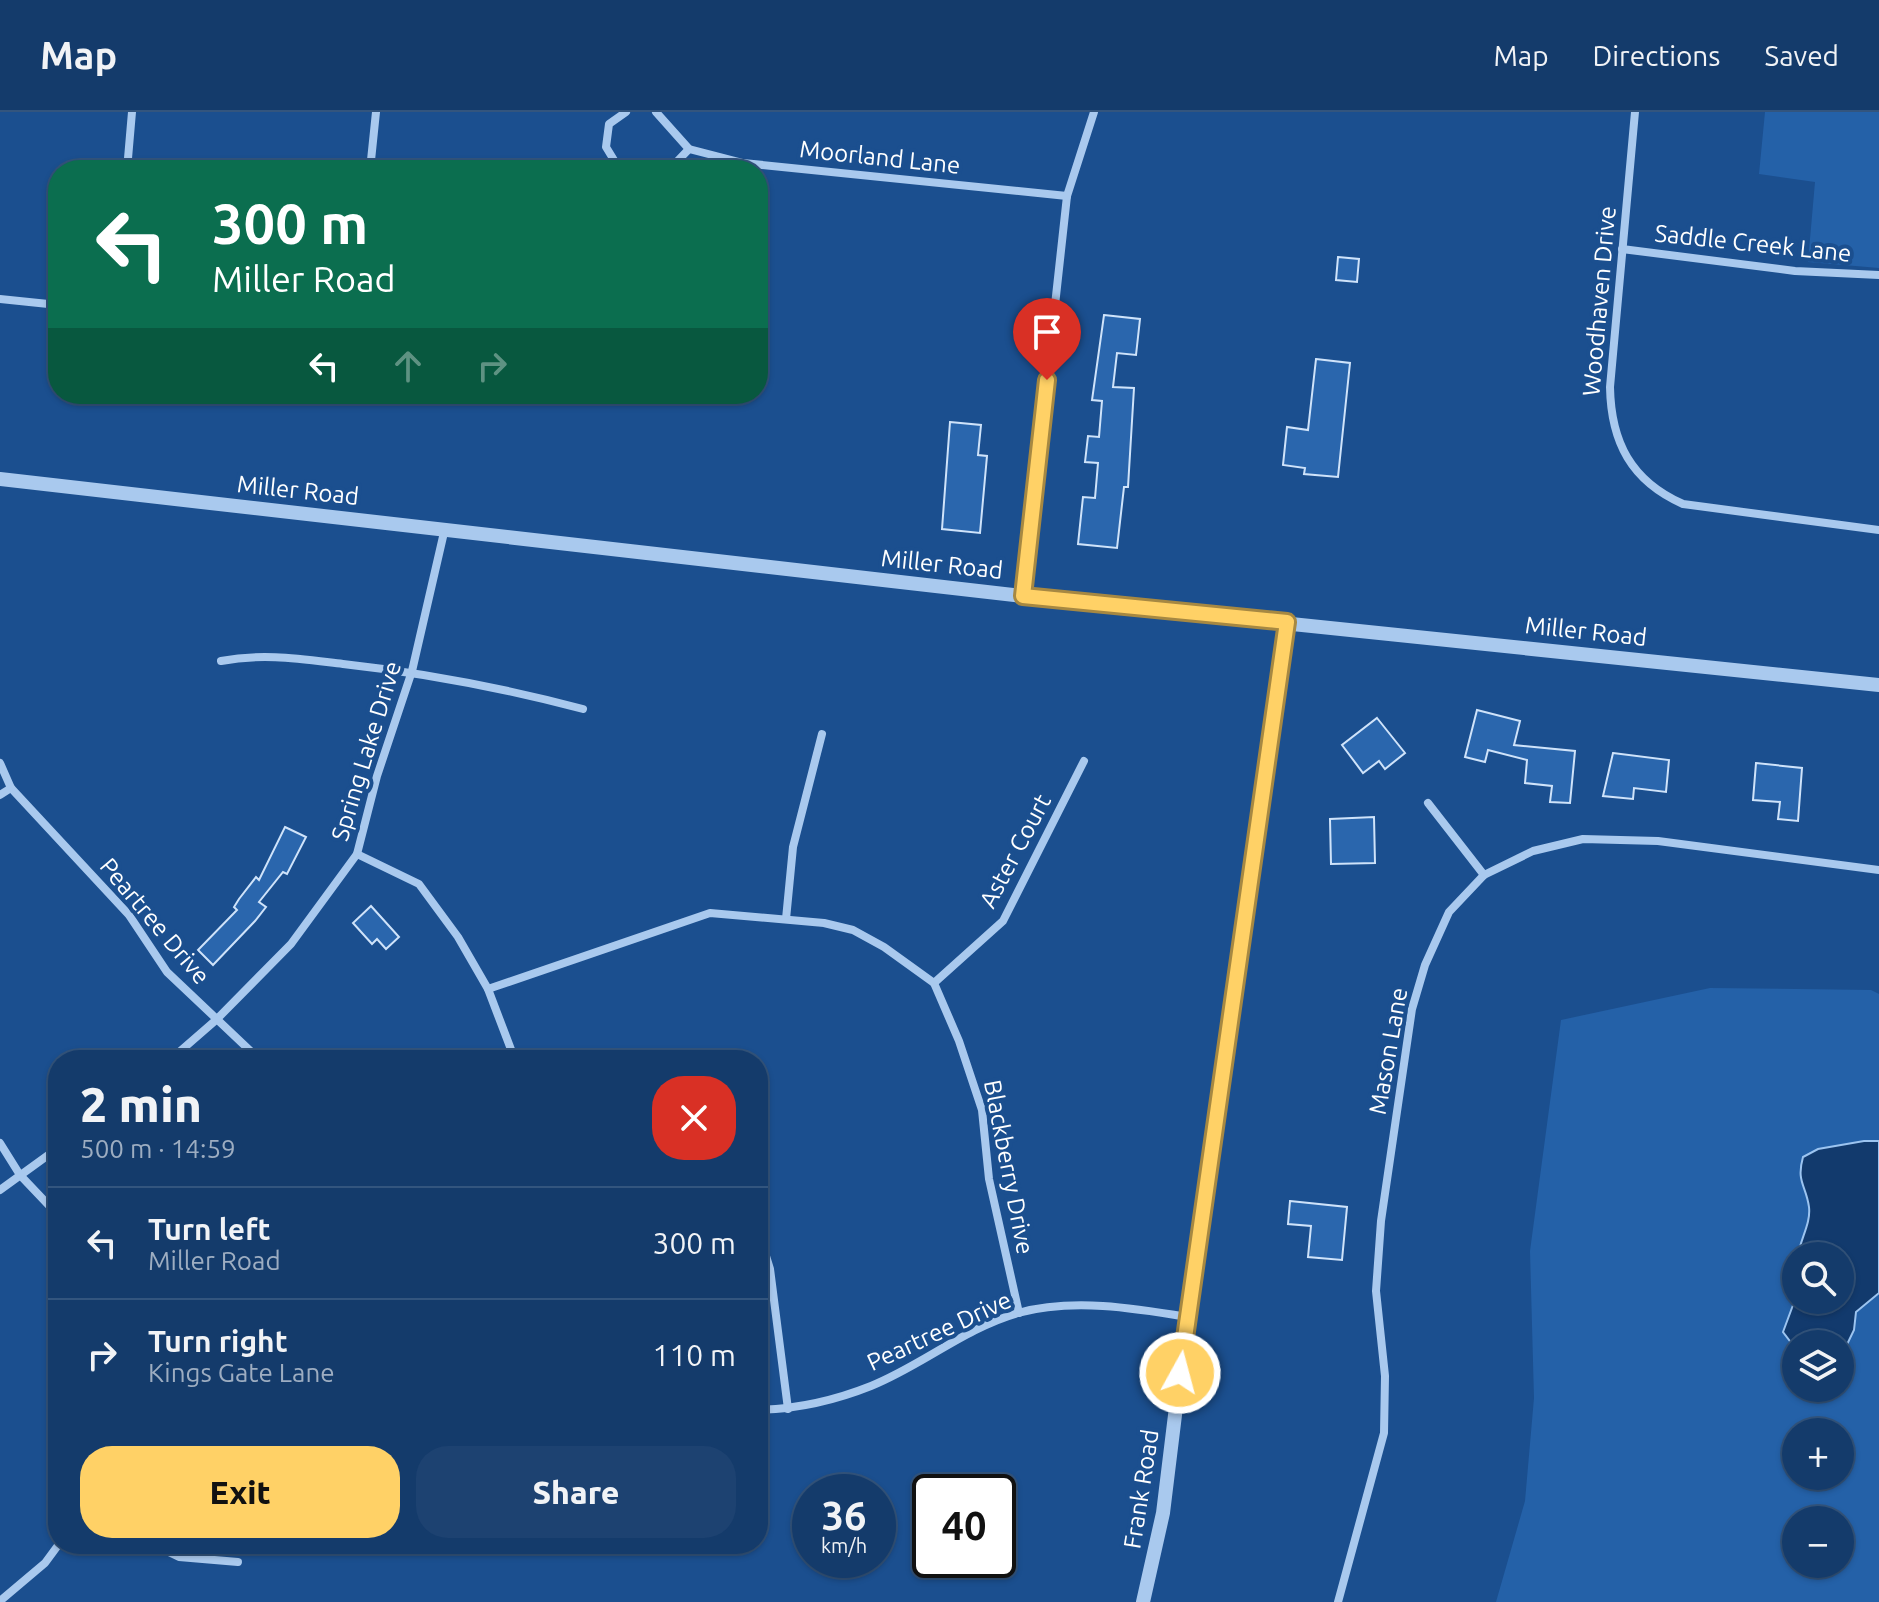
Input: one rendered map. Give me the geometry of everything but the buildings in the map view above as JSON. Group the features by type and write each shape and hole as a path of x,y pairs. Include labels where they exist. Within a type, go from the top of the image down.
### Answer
{"street":[{"path":"128,160 132,112"},
{"path":"371,160 376,112"},
{"path":"614,160 606,147 609,124 626,112"},
{"path":"656,112 689,149 679,160"},
{"path":"1023,596 1067,196 1094,112"},
{"name":"Woodhaven Drive","path":"1635,112 1610,387 1611,419 1623,450 1637,472 1658,493 1683,504 1879,530"},
{"name":"Moorland Lane","path":"689,149 731,160"},
{"name":"Moorland Lane","path":"768,166 1067,196"},
{"name":"Saddle Creek Lane","path":"1622,249 1795,271 1879,275"},
{"path":"0,299 48,304"},
{"name":"Miller Road","path":"0,479 1023,596 1879,685"},
{"name":"Spring Lake Drive","path":"182,1050 216,1020 291,944 357,854 377,776 412,671 445,528"},
{"name":"Frank Road","path":"1143,1602 1163,1513 1187,1317 1287,622"},
{"path":"221,661 257,654 412,671 494,686 583,709"},
{"path":"786,919 793,847 822,734"},
{"name":"Aster Court","path":"934,983 1003,921 1084,761"},
{"name":"Peartree Drive","path":"0,763 11,788 129,915 167,972 249,1050"},
{"path":"0,795 11,788"},
{"path":"1428,803 1484,875"},
{"name":"Mason Lane","path":"1338,1602 1384,1433 1385,1376 1376,1291 1381,1221 1412,1009 1425,965 1449,912 1484,875 1533,851 1583,839 1658,841 1879,870"},
{"path":"357,854 419,884 458,937 488,989 511,1050"},
{"path":"488,989 710,913 786,919 853,930 884,947 934,983"},
{"name":"Blackberry Drive","path":"934,983 982,1110 989,1179 1019,1313"},
{"path":"0,1143 20,1175 48,1204"},
{"path":"0,1190 48,1155"},
{"path":"768,1262 788,1409"},
{"name":"Peartree Drive","path":"768,1410 788,1409 871,1386 942,1347 1019,1313 1104,1304 1187,1317"},
{"path":"0,1601 52,1554"},
{"path":"173,1554 238,1562"}],"shaded area":[{"path":"1765,112 1879,112 1879,268 1808,262 1815,182 1759,174"},
{"path":"1710,988 1871,990 1879,994 1879,1602 1496,1602 1525,1501 1534,1398 1530,1251 1561,1020"},
{"path":"1879,1141 1879,1293 1856,1312 1854,1330 1784,1330 1790,1314 1854,1314 1854,1242 1802,1242 1809,1213 1801,1165 1803,1157 1818,1149"}],"route":[{"path":"1047,380 1023,596 1287,622 1180,1373"}]}
